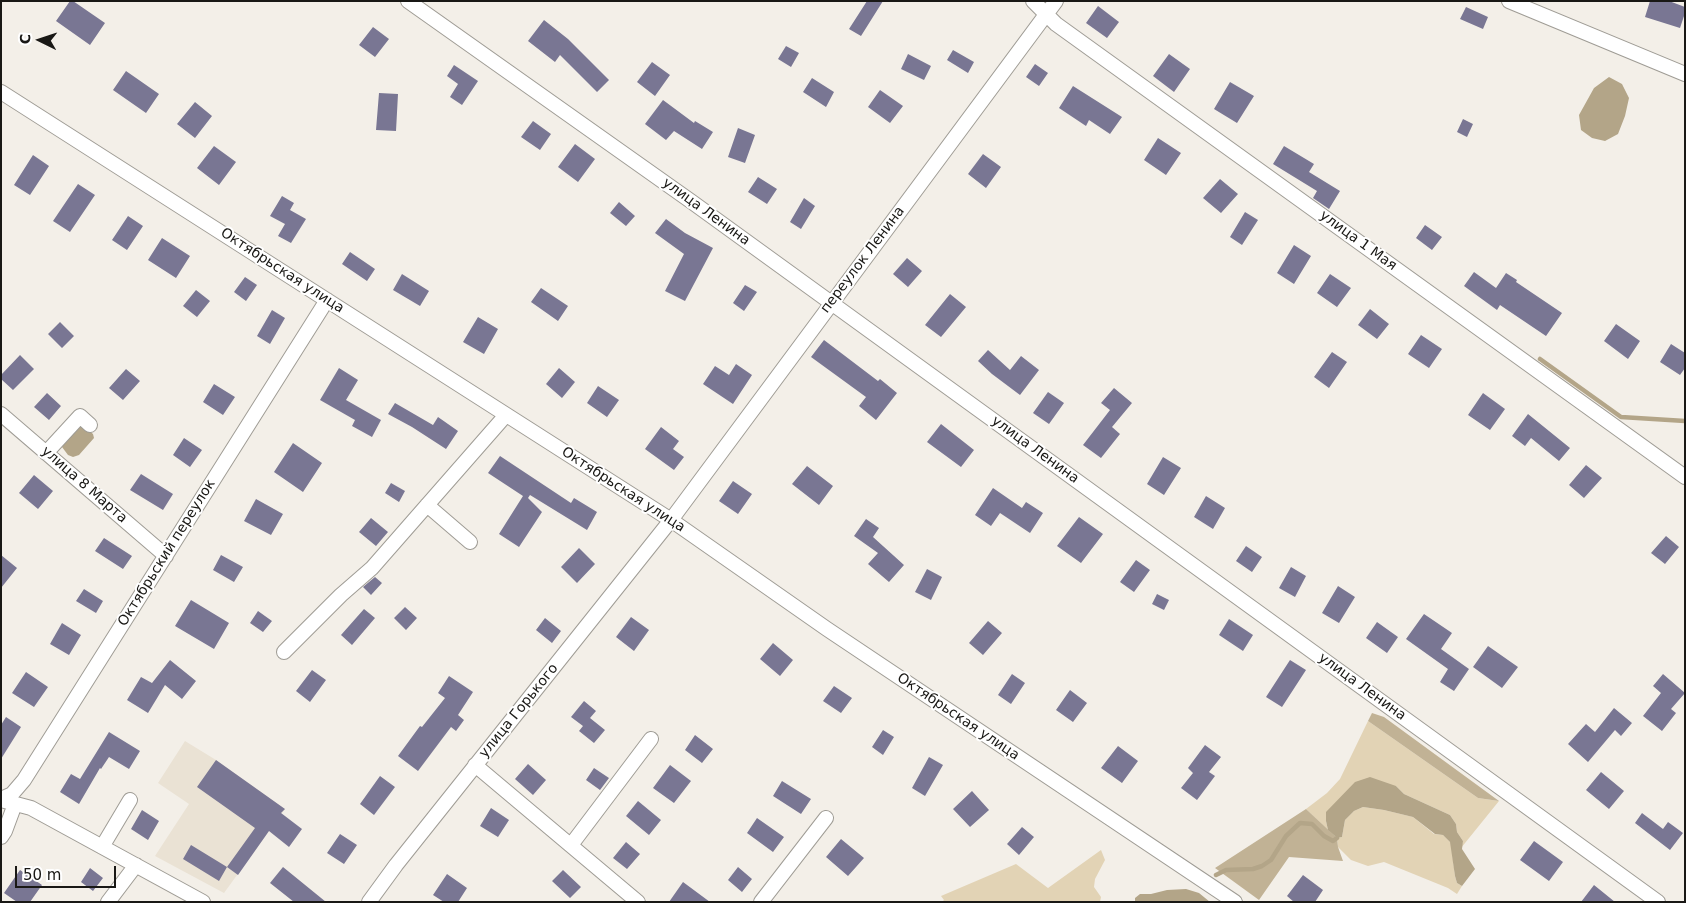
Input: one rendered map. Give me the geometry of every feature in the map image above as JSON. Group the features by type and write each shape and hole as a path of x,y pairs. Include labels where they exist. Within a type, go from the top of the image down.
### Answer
{"street":[{"name":"улица Ленина","path":"408,1 832,302 1658,902"},
{"name":"улица 1 Мая","path":"1033,1 1064,29 1685,477"},
{"name":"переулок Ленина","path":"671,520 1056,1"},
{"path":"1509,1 1685,74"},
{"name":"Октябрьская улица","path":"1,92 671,520 827,629 1235,902"},
{"name":"Октябрьский переулок","path":"6,801 24,780 327,300"},
{"name":"улица 8 Марта","path":"1,414 166,556"},
{"path":"284,652 340,595 372,568 506,415"},
{"path":"46,453 80,416 90,425"},
{"path":"427,505 470,542"},
{"name":"улица Горького","path":"369,902 671,520"},
{"path":"571,845 651,739"},
{"path":"475,766 638,902"},
{"path":"102,847 130,800"},
{"path":"1,837 5,832 6,801 31,808 203,902"},
{"path":"761,902 826,818"},
{"path":"108,902 136,865"}],"shaded area":[{"path":"1609,77 1622,84 1629,98 1618,134 1605,141 1592,138 1581,130 1579,115 1594,88"},
{"path":"79,427 85,427 93,434 94,438 79,455 73,457 68,455 62,447 66,438"},
{"path":"1372,713 1384,717 1499,801 1478,798 1368,721"},
{"path":"1368,721 1478,798 1499,801 1461,848 1463,841 1450,815 1404,794 1396,786 1326,821 1328,830 1306,809 1327,793 1340,779"},
{"path":"185,741 216,760 285,809 224,893 155,856 189,804 158,783"},
{"path":"1370,777 1396,786 1404,794 1450,815 1463,841 1462,849 1475,869 1462,886 1457,883 1455,876 1450,842 1443,835 1435,834 1413,817 1363,807 1354,811 1345,820 1342,837 1337,838 1328,830 1326,812 1355,782"},
{"path":"1363,807 1413,817 1434,834 1443,835 1451,843 1455,876 1457,883 1462,886 1457,894 1448,888 1384,862 1368,866 1351,860 1338,847 1337,838 1342,837 1345,820 1354,811"},
{"path":"1306,809 1337,838 1343,861 1289,857 1259,900 1215,868"},
{"path":"1101,850 1105,860 1095,879 1094,887 1101,897 1100,902 942,902 944,900 941,896 1016,864 1048,888"},
{"path":"1186,889 1199,893 1210,902 1135,902 1135,898 1140,894"}],"building":[{"path":"70,1 73,1 105,23 90,45 56,21"},
{"path":"867,1 883,1 861,36 849,29"},
{"path":"1650,1 1669,1 1685,7 1680,28 1645,17"},
{"path":"1098,6 1119,22 1107,38 1086,23"},
{"path":"1466,7 1488,17 1483,29 1460,19"},
{"path":"544,20 568,39 609,80 597,92 560,55 555,62 528,41"},
{"path":"373,27 389,39 375,57 359,45"},
{"path":"786,46 799,53 791,67 778,59"},
{"path":"953,50 974,62 968,73 947,60"},
{"path":"908,54 931,66 924,80 901,69"},
{"path":"1169,54 1190,69 1174,92 1153,76"},
{"path":"652,62 670,75 655,96 637,82"},
{"path":"1035,64 1048,73 1039,86 1026,77"},
{"path":"454,65 478,81 462,105 450,97 458,84 447,76"},
{"path":"126,71 159,94 146,113 113,90"},
{"path":"812,78 834,92 826,107 803,92"},
{"path":"1230,82 1254,96 1237,123 1214,109"},
{"path":"1073,86 1122,117 1110,134 1089,120 1086,126 1059,108"},
{"path":"880,90 903,106 890,123 868,107"},
{"path":"379,93 398,94 396,131 376,130"},
{"path":"663,100 694,123 695,121 713,132 702,149 674,131 666,140 645,124"},
{"path":"195,102 212,116 195,138 177,124"},
{"path":"1463,119 1473,124 1467,137 1457,132"},
{"path":"533,121 551,134 540,150 521,137"},
{"path":"738,128 755,135 745,163 728,157"},
{"path":"1158,138 1181,153 1166,175 1144,160"},
{"path":"575,144 595,159 578,182 558,167"},
{"path":"214,146 236,162 219,185 197,168"},
{"path":"1284,146 1314,164 1309,172 1340,191 1329,209 1313,198 1317,191 1273,164"},
{"path":"983,154 1001,167 986,188 968,174"},
{"path":"33,155 49,166 30,195 14,185"},
{"path":"758,177 777,189 767,204 748,192"},
{"path":"1220,179 1238,194 1221,213 1203,198"},
{"path":"78,184 95,195 70,232 53,221"},
{"path":"282,196 294,203 290,210 306,219 291,243 278,236 285,224 270,216"},
{"path":"804,198 815,206 801,229 790,222"},
{"path":"619,202 635,216 626,226 610,213"},
{"path":"1245,212 1258,220 1242,245 1230,237"},
{"path":"128,216 143,226 127,250 112,240"},
{"path":"666,219 685,233 713,248 685,301 665,291 684,254 655,233"},
{"path":"1425,225 1442,237 1432,250 1416,238"},
{"path":"162,238 190,256 176,278 148,260"},
{"path":"1294,245 1311,256 1294,284 1277,273"},
{"path":"350,252 375,269 367,281 342,264"},
{"path":"907,258 922,271 908,287 893,274"},
{"path":"1474,272 1496,288 1506,273 1517,280 1516,282 1562,313 1546,336 1500,305 1497,310 1464,286"},
{"path":"402,274 429,291 420,306 393,290"},
{"path":"1330,274 1351,288 1337,307 1317,293"},
{"path":"245,277 257,285 246,301 234,292"},
{"path":"745,285 757,292 744,311 733,303"},
{"path":"541,288 568,306 558,321 531,302"},
{"path":"196,290 210,301 197,317 183,306"},
{"path":"950,294 966,307 941,337 925,325"},
{"path":"1370,309 1389,324 1377,339 1358,325"},
{"path":"272,310 285,318 270,344 257,336"},
{"path":"478,317 498,329 484,354 463,342"},
{"path":"60,322 74,336 62,348 48,334"},
{"path":"1616,324 1640,341 1628,359 1604,341"},
{"path":"1421,335 1442,349 1429,368 1408,354"},
{"path":"824,340 897,393 876,420 859,406 866,397 811,357"},
{"path":"1671,344 1685,353 1685,368 1680,375 1660,362"},
{"path":"988,350 1010,370 1021,356 1039,370 1020,395 978,361"},
{"path":"1332,352 1347,362 1329,388 1314,377"},
{"path":"20,355 34,369 13,390 1,379 1,375"},
{"path":"736,364 752,375 733,404 703,384 715,366 729,375"},
{"path":"339,368 358,380 346,400 381,420 372,437 352,426 355,420 320,400"},
{"path":"559,368 575,382 562,398 546,384"},
{"path":"126,369 140,381 123,400 109,388"},
{"path":"214,384 235,397 223,415 203,402"},
{"path":"598,386 619,400 607,417 587,403"},
{"path":"1114,388 1132,403 1112,427 1120,434 1101,458 1083,445 1110,410 1101,403"},
{"path":"1048,392 1064,403 1049,424 1033,413"},
{"path":"47,393 61,406 49,420 34,407"},
{"path":"1483,393 1505,409 1490,430 1468,415"},
{"path":"395,403 433,425 438,417 458,431 446,449 388,414"},
{"path":"1528,414 1570,448 1559,461 1531,438 1525,446 1512,436"},
{"path":"941,424 974,450 961,467 927,442"},
{"path":"661,427 679,441 673,449 684,457 674,470 645,449"},
{"path":"184,438 202,450 190,467 173,455"},
{"path":"293,443 322,463 303,492 274,472"},
{"path":"500,456 571,503 574,498 597,512 587,530 530,495 528,498 542,512 519,547 499,534 523,496 488,473"},
{"path":"1163,457 1181,468 1164,495 1147,484"},
{"path":"1586,465 1602,478 1584,498 1569,485"},
{"path":"807,466 833,486 819,505 792,484"},
{"path":"141,474 173,494 163,510 130,490"},
{"path":"34,475 53,491 38,509 19,493"},
{"path":"733,481 752,494 738,514 719,501"},
{"path":"391,483 405,491 399,502 385,493"},
{"path":"993,488 1022,508 1026,502 1043,513 1030,533 1000,513 991,526 975,515"},
{"path":"1206,496 1225,508 1213,529 1194,517"},
{"path":"256,499 283,514 271,535 244,521"},
{"path":"1079,517 1103,534 1081,563 1057,546"},
{"path":"371,518 388,532 376,546 359,532"},
{"path":"866,519 879,528 873,537 904,565 889,582 868,564 878,553 854,536"},
{"path":"1666,536 1679,547 1665,564 1651,553"},
{"path":"104,538 132,556 123,569 95,551"},
{"path":"1246,546 1262,557 1252,572 1236,561"},
{"path":"579,548 595,564 577,583 561,567"},
{"path":"1,555 17,568 1,588"},
{"path":"221,555 243,567 234,582 213,570"},
{"path":"1136,560 1150,570 1134,592 1120,582"},
{"path":"1291,567 1306,576 1295,597 1279,588"},
{"path":"927,569 942,577 931,600 915,592"},
{"path":"375,577 382,583 371,595 363,587"},
{"path":"1338,586 1355,597 1339,623 1322,613"},
{"path":"84,589 103,601 96,613 76,601"},
{"path":"1157,594 1169,600 1164,610 1152,604"},
{"path":"191,600 229,623 214,649 175,626"},
{"path":"405,607 417,618 406,630 394,618"},
{"path":"364,609 375,618 352,645 341,635"},
{"path":"258,611 272,621 263,632 250,623"},
{"path":"1424,614 1452,633 1441,649 1469,669 1454,691 1440,682 1448,669 1406,639"},
{"path":"631,617 649,630 634,651 616,637"},
{"path":"545,618 561,631 552,643 536,630"},
{"path":"1229,619 1253,635 1243,651 1219,635"},
{"path":"988,621 1002,633 983,655 969,643"},
{"path":"1377,622 1398,637 1387,653 1366,638"},
{"path":"62,623 81,635 69,655 50,644"},
{"path":"773,643 793,660 780,676 760,659"},
{"path":"1488,646 1518,667 1502,688 1473,667"},
{"path":"170,660 196,681 182,699 165,685 148,713 127,700 141,677 152,683"},
{"path":"1290,660 1306,670 1282,707 1266,697"},
{"path":"312,670 326,680 310,702 296,691"},
{"path":"26,672 48,687 34,707 12,693"},
{"path":"1012,674 1025,683 1011,704 998,695"},
{"path":"1663,674 1685,693 1671,709 1676,713 1662,731 1643,716 1661,693 1653,686"},
{"path":"449,676 473,692 458,715 464,720 456,731 451,727 418,771 398,756 420,726 422,727 445,698 438,693"},
{"path":"834,686 852,698 841,713 823,701"},
{"path":"1070,690 1087,703 1073,722 1056,710"},
{"path":"584,701 596,711 590,718 605,730 594,743 579,731 583,726 571,717"},
{"path":"1614,708 1632,723 1621,736 1615,730 1588,762 1568,744 1586,724 1595,732"},
{"path":"6,717 21,727 1,759 1,725"},
{"path":"883,730 894,737 883,755 872,747"},
{"path":"109,732 140,751 129,769 109,757 100,768 79,804 60,792 71,774 80,779"},
{"path":"695,735 713,749 702,763 685,750"},
{"path":"1205,745 1221,757 1209,772 1215,776 1197,800 1181,788 1193,773 1188,768"},
{"path":"1118,746 1138,761 1122,783 1101,768"},
{"path":"929,757 943,765 925,796 912,788"},
{"path":"216,760 285,809 281,813 302,829 289,847 269,831 238,875 227,867 255,828 197,787"},
{"path":"528,764 546,780 533,795 515,779"},
{"path":"670,765 691,781 674,803 653,788"},
{"path":"594,768 609,778 600,790 586,780"},
{"path":"1601,772 1624,791 1609,809 1586,790"},
{"path":"380,776 395,787 374,815 360,804"},
{"path":"782,781 811,799 801,814 773,796"},
{"path":"972,791 989,810 970,827 953,809"},
{"path":"638,801 661,820 649,835 626,816"},
{"path":"491,808 509,820 498,837 480,826"},
{"path":"142,810 159,821 148,840 131,829"},
{"path":"1642,813 1663,829 1668,822 1683,833 1670,850 1635,823"},
{"path":"757,818 784,837 773,852 747,833"},
{"path":"1022,827 1034,837 1019,855 1007,844"},
{"path":"340,834 357,845 344,864 327,853"},
{"path":"841,839 864,858 848,876 826,857"},
{"path":"1534,841 1563,862 1549,881 1520,860"},
{"path":"626,842 640,854 627,869 613,858"},
{"path":"191,845 227,867 219,881 183,859"},
{"path":"283,867 326,902 294,902 270,883"},
{"path":"738,867 752,879 742,892 728,880"},
{"path":"90,868 103,878 93,891 81,882"},
{"path":"20,870 42,885 30,902 17,902 4,893"},
{"path":"563,870 581,887 570,898 552,881"},
{"path":"447,874 467,888 458,902 444,902 433,895"},
{"path":"1303,875 1323,890 1315,902 1294,902 1287,896"},
{"path":"683,882 710,902 669,902"},
{"path":"1594,885 1615,902 1581,902"}],"waterway":[{"path":"1540,359 1621,417 1685,421"},
{"path":"1216,875 1226,870 1253,869 1262,866 1271,860 1286,836 1300,823 1312,824 1324,836 1333,841 1337,838"}]}
